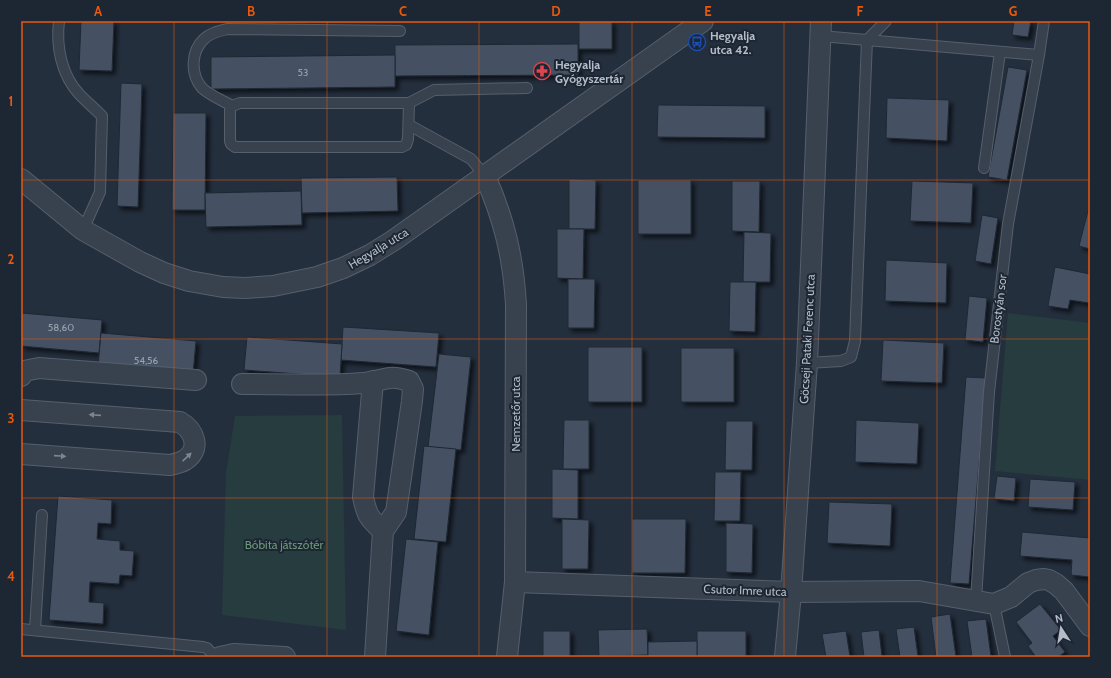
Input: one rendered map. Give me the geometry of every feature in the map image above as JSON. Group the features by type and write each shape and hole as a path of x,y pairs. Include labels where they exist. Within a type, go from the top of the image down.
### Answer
{"street":[{"name":"Hegyalja utca","path":"21,179 83,230 140,262 164,273 189,281 245,288 273,286 317,277 343,268 370,255 394,240 703,21"},
{"name":"Göcseji Pataki Ferenc utca","path":"785,657 807,363 821,29"},
{"name":"Nemzetőr utca","path":"484,176 502,218 509,243 514,276 516,304 514,582 507,657"},
{"path":"21,376 24,371 39,368 196,380"},
{"path":"242,384 366,383 387,377 400,378 409,381 413,389 396,512 383,531 375,657"},
{"path":"373,381 362,497 366,513 383,531"},
{"path":"21,410 180,422 192,431 195,445 191,455 186,460 170,465 21,454"},
{"path":"985,602 1010,597 1028,583 1036,580 1050,580 1064,591 1090,626"},
{"name":"Csutor Imre utca","path":"514,582 791,592 919,591 985,602"},
{"path":"220,657 234,654 284,657"}],"lane":[{"path":"59,21 58,35 60,58 69,79 79,94 102,116 100,192 83,230"},
{"path":"807,363 841,361 851,357 856,341 867,40 886,21"},
{"name":"Borostyán sor","path":"1005,657 985,602 989,392 1008,224 1044,21"},
{"path":"232,106 202,88 196,78 194,70 194,59 198,46 205,38 214,33 227,29 400,31"},
{"path":"821,29 867,40 1039,55"},
{"path":"984,168 1000,52"},
{"path":"409,103 408,140 406,145 402,147 240,148 234,147 231,144 230,110 232,106 240,103 409,103 434,90 527,88"},
{"path":"409,126 471,159 484,176"},
{"path":"35,630 42,514"},
{"path":"21,629 203,647 207,648 215,657"}],"green space":[{"path":"1008,313 1090,323 1090,480 995,471"},
{"name":"Bóbita játszótér","path":"342,415 346,630 222,615 226,473 235,416"}],"building":[{"path":"81,21 114,21 112,71 79,70"},
{"path":"579,21 612,21 612,49 579,49"},
{"path":"1014,21 1031,21 1028,37 1012,35"},
{"path":"578,44 578,75 395,76 395,45"},
{"path":"395,55 395,87 211,89 211,57"},
{"path":"1008,67 1027,70 1007,180 988,177"},
{"path":"121,83 142,84 138,207 117,206"},
{"path":"887,98 949,100 947,141 886,138"},
{"path":"658,105 765,106 765,138 657,137"},
{"path":"173,113 206,113 205,210 172,210"},
{"path":"397,177 398,211 302,213 301,178"},
{"path":"569,179 596,180 595,229 569,229"},
{"path":"638,180 691,180 691,234 638,234"},
{"path":"732,181 760,181 759,232 732,231"},
{"path":"912,181 973,183 971,223 910,221"},
{"path":"301,191 302,225 206,227 205,193"},
{"path":"1090,207 1090,249 1079,246"},
{"path":"982,215 998,218 991,264 975,261"},
{"path":"557,229 584,229 583,279 557,278"},
{"path":"744,232 771,233 770,282 743,282"},
{"path":"886,260 947,263 946,303 885,301"},
{"path":"1055,267 1090,274 1090,311 1088,311 1089,303 1070,300 1068,309 1048,306"},
{"path":"568,279 595,279 594,328 568,328"},
{"path":"730,282 756,282 755,332 729,331"},
{"path":"969,296 987,298 983,342 965,340"},
{"path":"21,313 102,320 99,353 21,346"},
{"path":"343,327 439,333 436,367 341,360"},
{"path":"101,333 196,341 193,374 98,367"},
{"path":"247,337 342,344 340,377 244,370"},
{"path":"883,340 944,343 942,383 881,381"},
{"path":"588,347 642,347 642,402 588,402"},
{"path":"681,348 734,348 734,402 681,402"},
{"path":"439,354 471,357 461,450 428,447"},
{"path":"966,377 986,378 969,584 950,583"},
{"path":"564,420 589,420 589,469 563,469"},
{"path":"856,420 919,423 917,464 855,462"},
{"path":"726,421 753,421 752,470 725,470"},
{"path":"424,446 456,449 446,542 414,539"},
{"path":"552,469 578,470 578,519 552,518"},
{"path":"715,472 741,472 740,521 714,521"},
{"path":"997,476 1016,478 1014,501 994,499"},
{"path":"1030,479 1075,482 1073,510 1028,507"},
{"path":"58,496 112,500 111,524 98,523 97,539 120,541 120,550 134,551 132,576 120,575 119,584 90,582 89,602 104,603 103,624 49,620"},
{"path":"829,502 892,504 890,546 827,543"},
{"path":"562,519 589,520 588,569 562,569"},
{"path":"632,519 686,519 685,573 632,573"},
{"path":"726,523 753,524 752,573 726,572"},
{"path":"1022,532 1090,538 1090,577 1071,575 1072,560 1020,556"},
{"path":"406,539 438,542 429,635 396,631"},
{"path":"1040,604 1061,630 1053,636 1065,652 1058,657 1036,657 1028,646 1032,643 1016,622"},
{"path":"950,614 956,657 936,657 931,617"},
{"path":"986,619 991,657 972,657 967,621"},
{"path":"914,627 918,657 900,657 896,629"},
{"path":"647,629 648,655 599,656 598,630"},
{"path":"879,630 882,657 864,657 861,632"},
{"path":"543,631 570,631 570,657 543,657"},
{"path":"697,631 746,631 746,657 697,657"},
{"path":"846,631 850,657 826,657 822,634"},
{"path":"697,641 697,657 648,657 648,642"}],"place":[{"name":"Hegyalja utca 42.","path":"697,42"},
{"name":"Hegyalja Gyógyszertár","path":"542,71"}]}
